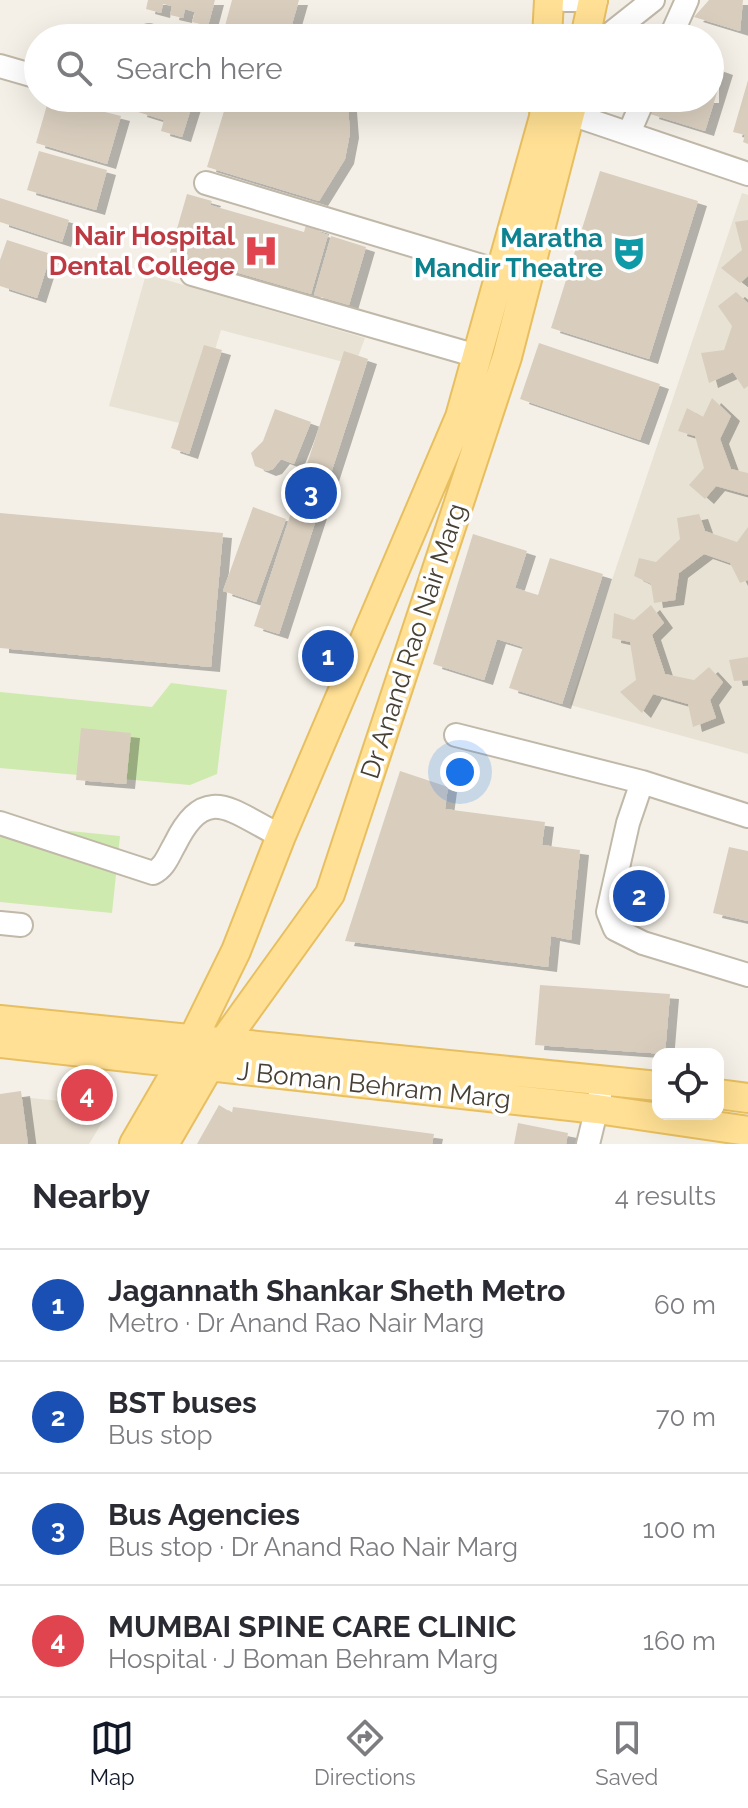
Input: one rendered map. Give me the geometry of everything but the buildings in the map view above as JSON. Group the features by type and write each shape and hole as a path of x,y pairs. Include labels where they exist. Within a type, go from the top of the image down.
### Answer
{"main road":[{"path":"548,24 549,0"},
{"path":"585,24 586,0"},
{"name":"Dr Anand Rao Nair Marg","path":"164,1144 215,1055 330,894 507,357 514,276 544,112"},
{"name":"Dr Anand Rao Nair Marg","path":"134,1144 186,1053 236,951 281,836 460,417 477,356 514,276 570,112"},
{"name":"J Boman Behram Marg","path":"0,1020 186,1053"},
{"name":"J Boman Behram Marg","path":"0,1043 603,1079 652,1085"},
{"name":"J Boman Behram Marg","path":"215,1055 748,1131"},
{"path":"724,1095 748,1098"}],"street":[{"path":"623,24 653,0"},
{"path":"676,24 687,0"},
{"path":"0,66 24,73"},
{"path":"585,112 629,133 748,174"},
{"path":"629,133 638,112"},
{"path":"206,183 514,276"},
{"path":"192,274 477,356"},
{"path":"456,735 642,782 748,816"},
{"path":"642,782 628,823 608,912 615,929 643,943 748,975"},
{"path":"0,823 153,873 162,868 184,825 197,810 210,805 224,808 281,836"},
{"path":"588,1144 603,1079"}],"shaded area":[{"path":"742,193 748,195 748,754 570,705"},
{"path":"146,274 365,338 355,365 221,330 192,426 109,406"},
{"path":"0,1095 112,1106 89,1144 0,1144"}],"green space":[{"path":"171,683 227,690 217,774 190,785 0,768 0,692 152,707"},
{"path":"0,824 120,836 112,913 0,902"}],"place":[{"name":"Nair Hospital Dental College","path":"261,251"},
{"name":"Maratha Mandir Theatre","path":"629,253"},
{"name":"Bus Agencies","path":"311,493"},
{"name":"Jagannath Shankar Sheth Metro","path":"328,656"},
{"name":"BST buses","path":"639,896"},
{"name":"MUMBAI SPINE CARE CLINIC","path":"87,1095"}]}
